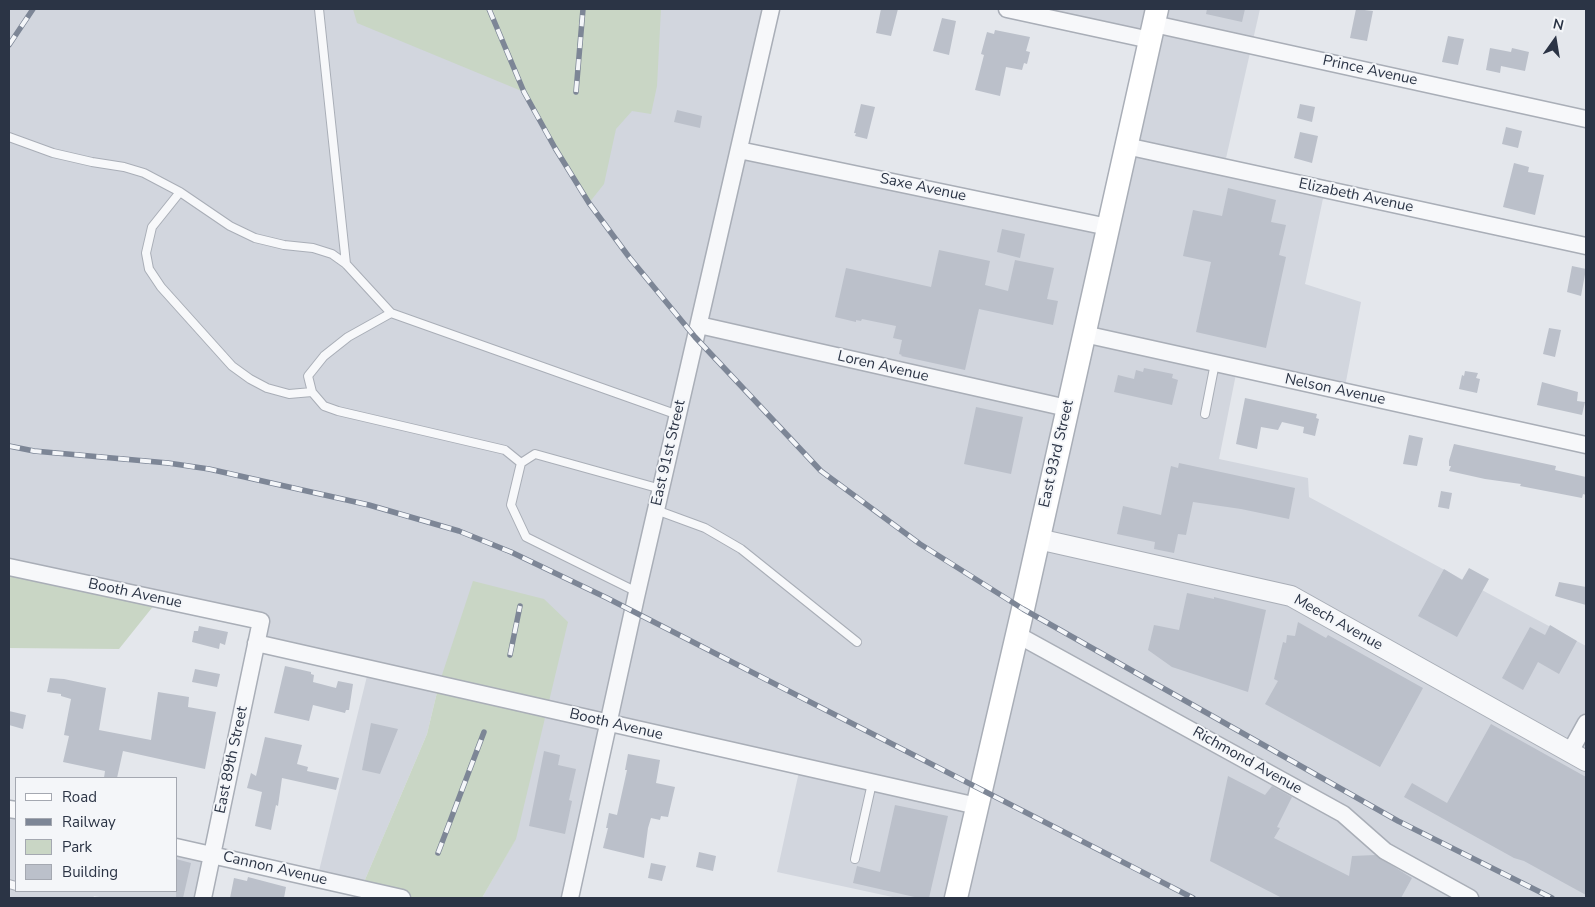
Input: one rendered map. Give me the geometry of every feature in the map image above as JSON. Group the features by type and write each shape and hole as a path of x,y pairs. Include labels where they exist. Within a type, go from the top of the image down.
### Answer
{"main road":[{"name":"East 93rd Street","path":"956,898 1154,24"}],"street":[{"name":"East 91st Street","path":"570,898 660,489 771,9"},
{"name":"Prince Avenue","path":"1007,9 1154,24 1586,118"},
{"name":"Elizabeth Avenue","path":"1126,146 1586,246"},
{"name":"Saxe Avenue","path":"738,150 1108,227"},
{"name":"Loren Avenue","path":"699,325 1067,408"},
{"name":"Nelson Avenue","path":"1084,334 1586,445"},
{"name":"Meech Avenue","path":"1038,539 1291,596 1578,756"},
{"name":"Booth Avenue","path":"9,566 261,621"},
{"name":"East 89th Street","path":"203,898 261,621"},
{"name":"Richmond Avenue","path":"1016,634 1343,814 1385,851 1470,898"},
{"name":"Booth Avenue","path":"256,643 977,806"},
{"path":"1578,756 1586,723"},
{"name":"Cannon Avenue","path":"178,847 402,898"}],"lane":[{"path":"319,9 346,264"},
{"path":"9,138 53,153 137,171 180,192 230,226 256,238 284,245 314,248 332,254 346,264 391,313 678,415"},
{"path":"180,192 152,227 146,253 149,269 161,286 232,366 267,388 288,394 312,392"},
{"path":"391,313 348,337 324,356 308,376 312,392 324,406 338,411 505,450 521,463"},
{"path":"1205,414 1215,363"},
{"path":"637,592 526,537 511,505 521,463 535,454 660,489"},
{"path":"656,510 705,528 741,549 857,642"},
{"path":"855,859 872,782"}],"shaded area":[{"path":"9,9 771,9 739,150 1108,227 1150,41 1050,18 1052,9 1260,9 1224,167 1325,189 1305,284 1361,302 1344,392 1237,369 1219,459 1308,478 1309,497 1586,646 1586,898 897,898 777,872 800,767 609,723 570,898 482,898 516,838 439,684 427,734 361,889 317,879 369,668 256,643 261,622 9,567"},
{"path":"9,809 15,810 15,892 178,892 178,847 212,855 203,898 105,898 94,896 93,898 9,898"}],"green space":[{"path":"353,9 661,9 657,86 651,114 632,111 616,129 604,184 589,203 555,148 524,92 357,23"},
{"path":"9,567 159,599 119,649 9,648"},
{"path":"473,581 544,599 568,622 516,839 482,898 353,898 361,889 427,734 439,684"}],"building":[{"path":"881,9 898,9 891,36 876,33"},
{"path":"1207,9 1245,9 1242,22 1206,14"},
{"path":"1356,9 1373,11 1367,41 1350,38"},
{"path":"942,18 956,21 949,55 933,51"},
{"path":"995,30 1030,37 1026,51 1030,52 1027,64 1024,63 1022,70 1006,67 1000,96 975,90 984,55 981,54 987,32 994,34"},
{"path":"1448,36 1464,39 1458,65 1442,62"},
{"path":"1490,48 1511,52 1512,48 1529,52 1525,71 1501,66 1500,73 1486,70"},
{"path":"861,104 875,107 867,139 855,136 856,133 854,133"},
{"path":"1300,104 1315,107 1312,122 1297,118"},
{"path":"677,110 702,116 700,128 674,122"},
{"path":"1506,127 1522,131 1518,148 1502,144"},
{"path":"1300,132 1318,136 1312,163 1294,158"},
{"path":"1514,163 1529,167 1528,172 1544,175 1535,215 1503,207"},
{"path":"1228,188 1276,200 1271,222 1286,225 1279,255 1286,257 1266,348 1196,332 1211,262 1183,256 1193,210 1222,216"},
{"path":"1002,229 1025,234 1020,258 997,252"},
{"path":"939,250 990,261 985,285 1008,291 1015,260 1054,268 1047,299 1058,301 1053,325 979,309 965,370 901,356 899,354 902,340 893,338 896,326 862,319 861,321 856,320 856,322 835,317 846,268 931,287"},
{"path":"1572,266 1586,269 1581,296 1567,292"},
{"path":"1549,328 1561,330 1555,357 1543,354"},
{"path":"1144,368 1173,374 1172,378 1178,380 1172,405 1114,392 1118,375 1134,379 1136,370 1143,372"},
{"path":"1465,371 1478,373 1476,378 1480,379 1477,393 1459,389 1462,375 1464,376"},
{"path":"1542,382 1578,392 1577,401 1585,402 1582,415 1537,405"},
{"path":"1245,398 1317,414 1316,418 1319,419 1315,436 1303,433 1304,427 1282,422 1278,430 1261,427 1257,449 1236,444"},
{"path":"976,407 1023,417 1011,474 964,464"},
{"path":"1409,435 1423,438 1417,466 1403,464"},
{"path":"1454,444 1556,466 1555,470 1586,477 1586,495 1583,494 1582,498 1520,486 1521,484 1449,471 1451,466 1449,466 1449,461"},
{"path":"1179,463 1295,488 1289,519 1193,502 1186,535 1178,534 1174,553 1154,549 1155,542 1117,534 1123,506 1161,515 1171,466 1178,468"},
{"path":"1441,491 1452,493 1449,509 1438,507"},
{"path":"1469,568 1489,579 1457,637 1418,616 1444,569 1462,580"},
{"path":"1559,582 1586,587 1586,605 1555,596"},
{"path":"1187,593 1214,599 1214,597 1266,610 1248,692 1172,667 1148,650 1154,625 1179,630"},
{"path":"1298,622 1326,638 1328,635 1423,688 1380,767 1265,704 1278,681 1274,679 1283,642 1286,643 1287,635 1295,636"},
{"path":"1550,625 1577,641 1559,674 1538,662 1523,690 1502,678 1530,627 1545,635"},
{"path":"199,626 228,632 225,645 220,643 219,649 192,642 194,631 198,631"},
{"path":"285,666 311,672 314,675 313,682 336,688 338,681 353,684 349,710 346,710 345,713 313,705 309,721 274,713"},
{"path":"195,669 220,674 217,687 192,682"},
{"path":"50,678 106,688 99,730 151,740 158,692 189,697 188,707 216,712 205,769 123,751 117,777 104,777 105,771 63,762 69,736 64,735 71,699 61,696 61,694 47,692"},
{"path":"9,711 26,715 23,729 9,725"},
{"path":"371,723 398,729 380,774 362,770"},
{"path":"1491,724 1586,777 1586,895 1524,861 1514,858 1404,797 1412,783 1447,803"},
{"path":"265,737 302,745 297,764 308,767 307,771 339,778 336,790 282,778 278,806 276,805 271,830 255,826 262,792 247,788 251,773 256,776"},
{"path":"544,751 560,755 558,765 576,769 569,800 572,801 565,834 529,826"},
{"path":"628,754 660,760 656,783 675,787 668,817 661,816 660,820 651,818 644,858 603,848 608,828 606,828 609,813 617,815 627,770 625,770"},
{"path":"1228,776 1265,795 1272,786 1292,797 1277,827 1280,828 1274,838 1349,876 1352,856 1375,855 1412,878 1401,898 1282,898 1210,861"},
{"path":"895,805 948,816 929,898 919,898 853,883 857,866 880,872"},
{"path":"699,852 716,856 713,871 696,867"},
{"path":"178,860 191,863 183,898 176,898 176,892 178,892"},
{"path":"651,863 666,866 662,881 648,878"},
{"path":"248,877 286,887 284,898 230,898 234,878 247,881"}],"railway":[{"path":"9,45 33,9"},
{"path":"489,9 524,92 555,148 589,203 629,257 695,337 821,471 920,544 1023,609 1398,821 1552,898"},
{"path":"576,92 583,9"},
{"path":"9,446 34,451 168,463 209,469 369,505 459,531 511,552 607,598 1193,898"},
{"path":"510,655 520,606"},
{"path":"438,853 484,732"}]}
